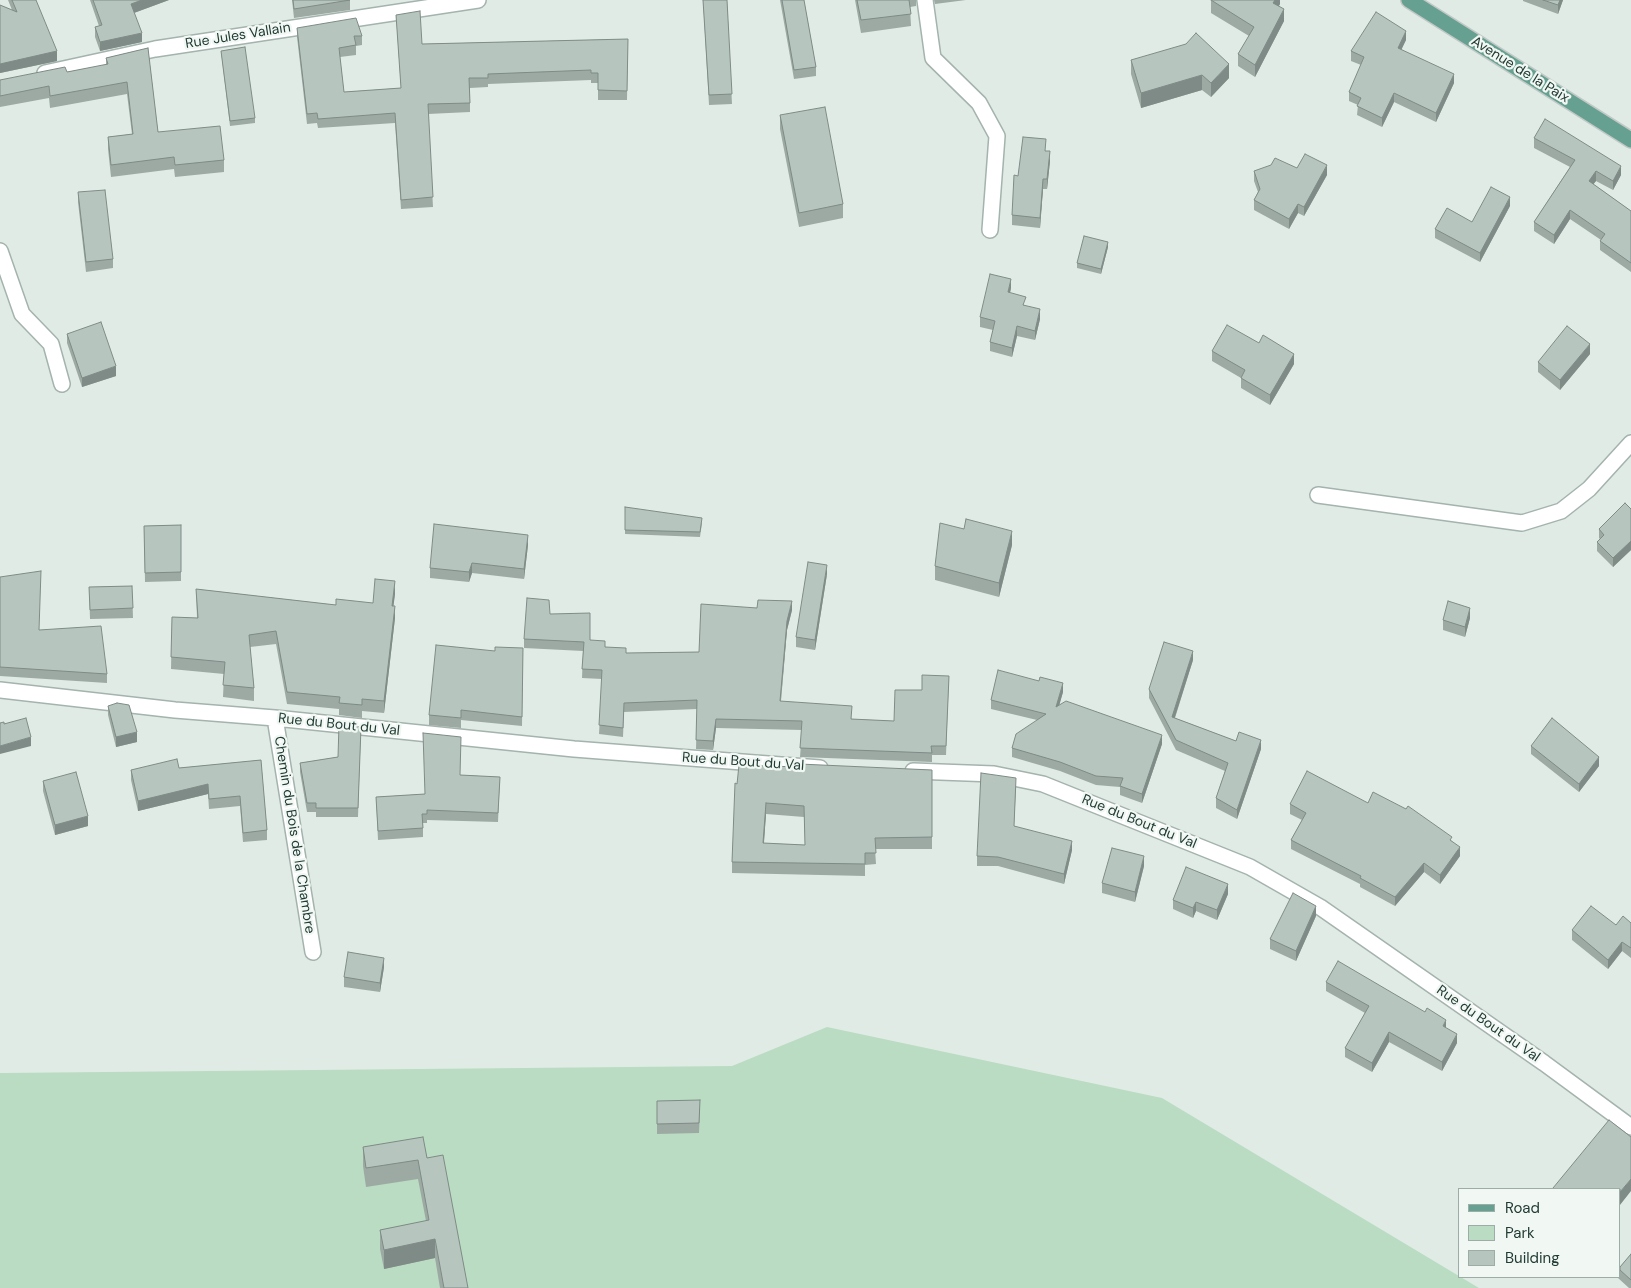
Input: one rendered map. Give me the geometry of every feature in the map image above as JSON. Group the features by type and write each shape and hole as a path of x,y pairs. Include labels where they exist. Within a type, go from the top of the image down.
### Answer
{"main road":[{"name":"Avenue de la Paix","path":"1409,0 1631,140"}],"street":[{"name":"Rue Jules Vallain","path":"29,76 155,49 478,0"},
{"path":"925,0 933,58 979,103 997,136 990,230"},
{"path":"0,250 22,314 51,344 62,384"},
{"path":"1318,495 1522,522 1561,511 1589,489 1631,443"},
{"name":"Rue du Bout du Val","path":"0,690 175,710 274,718 574,750 839,768"},
{"name":"Chemin du Bois de la Chambre","path":"274,718 313,952"},
{"name":"Rue du Bout du Val","path":"897,770 994,774 1043,784 1250,867 1320,907 1544,1063 1631,1127"}],"green space":[{"path":"827,1027 1162,1098 1458,1275 1458,1278 1462,1278 1479,1288 0,1288 0,1073 732,1066"}],"building":[{"path":"12,0 36,0 57,51 0,64 0,5 17,12"},
{"path":"93,0 142,0 131,4 142,33 100,42 95,27 102,25"},
{"path":"293,0 350,0 294,9"},
{"path":"703,0 727,0 732,94 709,95"},
{"path":"782,0 804,0 816,67 794,70"},
{"path":"857,0 909,0 911,14 861,20"},
{"path":"1211,0 1275,0 1273,3 1284,9 1255,65 1238,54 1254,27"},
{"path":"1543,0 1560,0 1558,5"},
{"path":"420,11 422,44 628,39 627,91 598,90 598,73 591,73 591,70 488,74 488,78 469,78 470,103 428,104 433,197 401,200 395,113 318,119 317,113 307,114 297,28 356,18 362,36 354,36 356,45 339,48 344,92 401,88 396,15"},
{"path":"1376,12 1406,31 1398,48 1454,74 1436,113 1394,93 1382,118 1357,106 1361,98 1349,92 1364,57 1351,51"},
{"path":"1196,33 1229,64 1211,83 1202,75 1141,93 1131,60 1186,44"},
{"path":"245,47 255,118 230,121 221,51"},
{"path":"148,48 158,132 220,126 224,160 175,165 174,157 111,165 108,137 133,134 127,82 50,96 49,86 0,96 0,80 65,67 67,72 108,64 106,58"},
{"path":"825,107 843,204 799,213 780,115"},
{"path":"1545,119 1621,166 1613,181 1596,171 1589,181 1631,211 1631,263 1600,241 1605,234 1570,210 1554,235 1534,222 1575,160 1534,138"},
{"path":"1023,137 1046,139 1045,151 1050,151 1047,179 1043,179 1040,218 1012,215 1014,175 1018,176"},
{"path":"1305,154 1327,165 1304,207 1298,204 1289,219 1254,200 1260,189 1254,171 1271,165 1275,158 1297,168"},
{"path":"1491,187 1510,197 1480,253 1435,229 1447,208 1472,222"},
{"path":"105,190 113,259 86,262 78,192"},
{"path":"1084,236 1108,242 1101,269 1077,263"},
{"path":"990,274 1011,279 1008,292 1026,297 1023,305 1040,309 1035,331 1017,326 1012,348 990,342 995,321 980,317"},
{"path":"101,322 116,366 82,378 67,334"},
{"path":"1227,325 1259,343 1263,335 1294,354 1270,395 1241,378 1245,370 1212,351"},
{"path":"1567,326 1590,344 1560,380 1538,362"},
{"path":"1625,503 1631,509 1631,541 1613,558 1597,542 1604,535 1599,529"},
{"path":"625,507 702,518 700,532 625,530"},
{"path":"966,519 1012,531 999,583 935,566 940,523 964,529"},
{"path":"434,524 528,535 524,569 472,563 469,572 430,568"},
{"path":"181,525 181,572 145,573 144,526"},
{"path":"808,562 827,565 815,640 796,637"},
{"path":"41,571 39,630 101,626 107,674 0,667 0,577"},
{"path":"375,579 395,581 392,606 395,606 384,701 362,699 362,705 339,703 340,697 287,692 276,631 249,635 254,688 223,685 225,662 171,657 172,617 198,618 196,589 336,605 336,599 373,603"},
{"path":"132,586 133,608 90,610 89,587"},
{"path":"527,598 549,600 550,614 590,613 590,640 605,641 605,647 626,648 626,653 699,652 701,604 757,608 758,600 792,601 787,621 780,701 852,706 851,719 894,721 895,690 922,690 922,675 949,676 946,746 931,746 932,753 800,748 802,721 716,719 713,741 696,740 697,700 624,703 623,728 599,725 602,670 582,669 584,642 524,639"},
{"path":"1448,601 1470,608 1465,627 1443,620"},
{"path":"1164,642 1193,651 1172,717 1236,741 1239,732 1261,740 1237,810 1216,798 1228,763 1176,740 1149,689"},
{"path":"436,645 495,651 495,647 523,648 522,717 461,710 461,718 429,715"},
{"path":"998,670 1039,681 1040,677 1063,683 1056,707 1066,701 1162,735 1142,794 1120,786 1123,778 1096,776 1060,762 1012,748 1016,734 1046,714 991,700"},
{"path":"117,703 129,705 137,732 116,737 108,706"},
{"path":"26,718 31,737 0,746 0,723 4,722 4,724"},
{"path":"1552,718 1599,757 1579,784 1531,746"},
{"path":"339,725 361,727 358,808 316,808 316,803 307,803 300,763 338,757"},
{"path":"423,733 461,737 460,775 500,777 498,813 427,810 427,814 422,814 423,828 378,831 376,797 425,794"},
{"path":"177,759 179,768 261,760 267,830 243,833 240,796 209,799 208,784 138,801 131,770"},
{"path":"799,764 932,770 932,837 875,838 876,853 865,853 865,864 732,862 735,783 737,784 739,765 799,767","holes":["766,803 804,806 805,845 763,843"]},
{"path":"1307,771 1368,803 1373,792 1406,809 1408,806 1452,837 1450,840 1460,847 1440,875 1424,863 1395,897 1360,878 1361,876 1291,840 1306,813 1290,804"},
{"path":"76,772 88,816 55,825 43,781"},
{"path":"981,773 1016,778 1014,826 1072,841 1064,874 998,857 977,856"},
{"path":"1112,848 1144,856 1135,892 1102,883"},
{"path":"1186,867 1228,884 1217,910 1196,902 1193,908 1173,900"},
{"path":"1293,893 1316,906 1296,951 1270,939"},
{"path":"1591,906 1616,925 1623,916 1631,923 1631,948 1622,942 1608,960 1572,930"},
{"path":"348,952 384,958 380,983 344,977"},
{"path":"1338,961 1425,1012 1427,1008 1446,1020 1443,1026 1457,1034 1442,1062 1389,1032 1372,1063 1345,1048 1369,1006 1326,982"},
{"path":"700,1100 699,1123 657,1124 657,1101"},
{"path":"1609,1120 1631,1137 1631,1179 1621,1191 1621,1188 1553,1188"},
{"path":"423,1137 427,1158 443,1155 468,1288 444,1288 435,1239 384,1250 380,1230 429,1220 418,1160 366,1168 363,1147"},
{"path":"1631,1254 1631,1280 1621,1271 1621,1266"}]}
